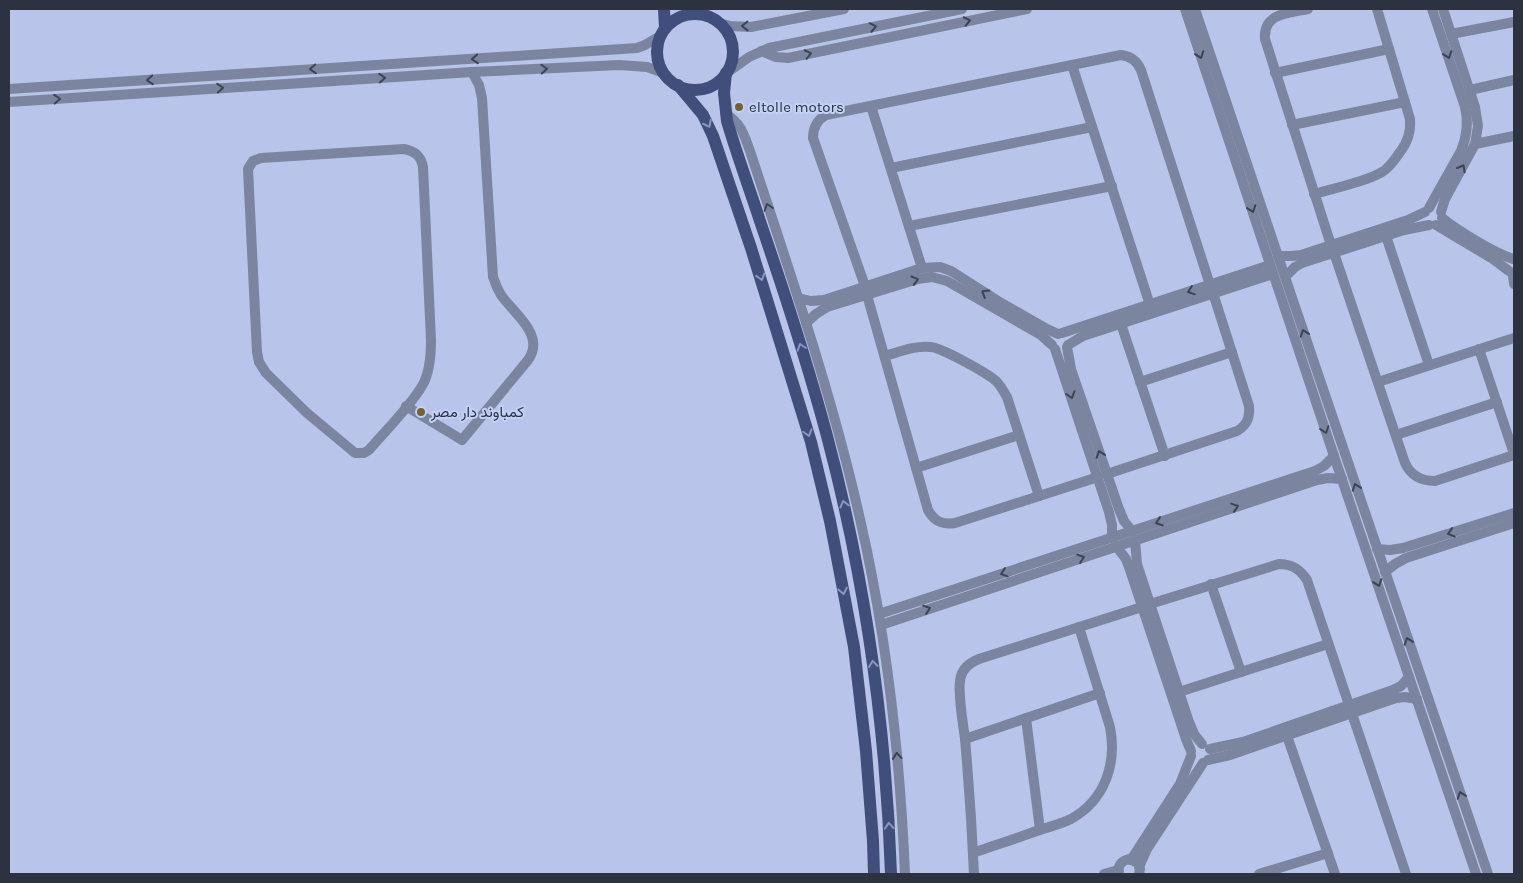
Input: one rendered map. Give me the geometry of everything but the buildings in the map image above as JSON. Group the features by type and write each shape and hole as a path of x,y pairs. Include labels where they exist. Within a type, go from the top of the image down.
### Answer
{"main road":[{"path":"664,9 663,32 657,51 658,59 664,73 703,115 713,136 752,248 811,442 830,521 850,625 866,751 874,841 874,874"},
{"path":"663,32 672,22 680,17 697,11 720,24 727,32 732,46 732,62 727,72 724,93 725,113 806,363 848,519 865,610 880,719 891,874"},
{"path":"678,86 687,89 704,88 713,85 727,72"},
{"path":"863,722 872,725 880,719"},
{"path":"866,751 874,745 881,747 883,750"}],"street":[{"path":"720,24 751,27 844,9"},
{"path":"727,72 762,50 962,9"},
{"path":"762,50 776,58 788,58 1026,9"},
{"path":"1184,9 1278,256 1342,479 1385,572 1466,828 1476,874"},
{"path":"1195,9 1272,269 1372,544 1409,677 1466,828 1488,874"},
{"path":"1308,9 1279,15 1269,22 1266,27 1265,39 1332,249 1407,468 1416,476 1428,481 1435,480 1514,455 1480,349"},
{"path":"1314,194 1376,176 1389,167 1406,144 1410,126 1405,102 1377,9"},
{"path":"1432,9 1465,107 1468,123 1461,150 1424,218 1437,220 1458,229 1513,259 1509,264 1513,277"},
{"path":"1437,220 1448,193 1475,144 1478,126 1478,116 1443,9"},
{"path":"1451,34 1514,22"},
{"path":"9,90 637,48 645,45 663,32"},
{"path":"618,49 619,65"},
{"path":"1275,73 1389,49"},
{"path":"1121,55 1131,58 1139,65 1250,406 1249,417 1244,427 1237,432 955,524 942,523 936,520 928,510 866,290 813,133 817,122 826,115 1072,64 1121,55"},
{"path":"1072,64 1150,305"},
{"path":"9,102 472,72 619,65 647,67 664,73"},
{"path":"406,406 462,440 528,360 534,350 531,333 501,294 494,277 482,98 479,85 472,72"},
{"path":"1470,90 1514,80"},
{"path":"1292,125 1405,102"},
{"path":"871,106 922,268"},
{"path":"725,113 736,121 742,130 798,298 844,454 860,520 880,620 896,742 905,874"},
{"path":"891,168 1092,127"},
{"path":"1475,144 1514,136"},
{"path":"404,150 419,156 423,167 431,350 422,386 406,406 369,450 364,453 351,452 307,413 261,366 257,352 248,173 250,164 253,161 261,158 404,150"},
{"path":"909,226 1112,186"},
{"path":"1285,277 1298,265 1332,249 1408,220 1427,210 1436,208 1437,220"},
{"path":"1278,256 1296,256 1332,249 1386,236 1437,220"},
{"path":"1437,220 1493,259 1513,277"},
{"path":"1386,236 1429,365"},
{"path":"806,323 827,307 922,268 934,266 951,272 1043,327 1067,336 1071,369 1102,476 1114,542 1128,563 1146,605 1191,728 1206,746 1211,756 1147,849 1138,869"},
{"path":"798,298 811,301 824,300 922,278 937,278 947,281 1037,333 1060,350 1079,338 1272,269"},
{"path":"1212,289 1150,305 1052,338 1102,476 1133,535 1146,605 1194,761 1206,762 1288,736 1397,689 1409,677"},
{"path":"1121,324 1165,456"},
{"path":"1378,382 1514,338"},
{"path":"885,356 921,347 936,348 947,352 995,380 1007,397 1039,496"},
{"path":"1140,382 1232,352"},
{"path":"1396,435 1497,402"},
{"path":"916,468 1019,435"},
{"path":"1293,483 1320,469 1334,456"},
{"path":"880,620 1293,483 1322,478 1342,479"},
{"path":"1385,572 1406,558 1480,529 1514,513"},
{"path":"1372,544 1390,550 1514,523"},
{"path":"974,874 960,682 968,665 979,659 1279,564 1292,566 1303,574 1307,580 1406,874"},
{"path":"1211,584 1241,672"},
{"path":"973,853 1069,819 1091,803 1106,781 1113,756 1113,742 1079,627"},
{"path":"1179,692 1328,644"},
{"path":"965,739 1100,693"},
{"path":"1138,869 1180,784 1191,753 1197,744 1206,746 1242,742 1396,698 1417,699"},
{"path":"1026,718 1040,830"},
{"path":"1288,736 1335,874"},
{"path":"1259,874 1328,853"},
{"path":"1104,874 1118,872 1120,864 1124,861 1138,869"}],"place":[{"name":"eltolle motors","path":"739,107"},
{"name":"كمباوند دار مصر","path":"421,412"}]}
